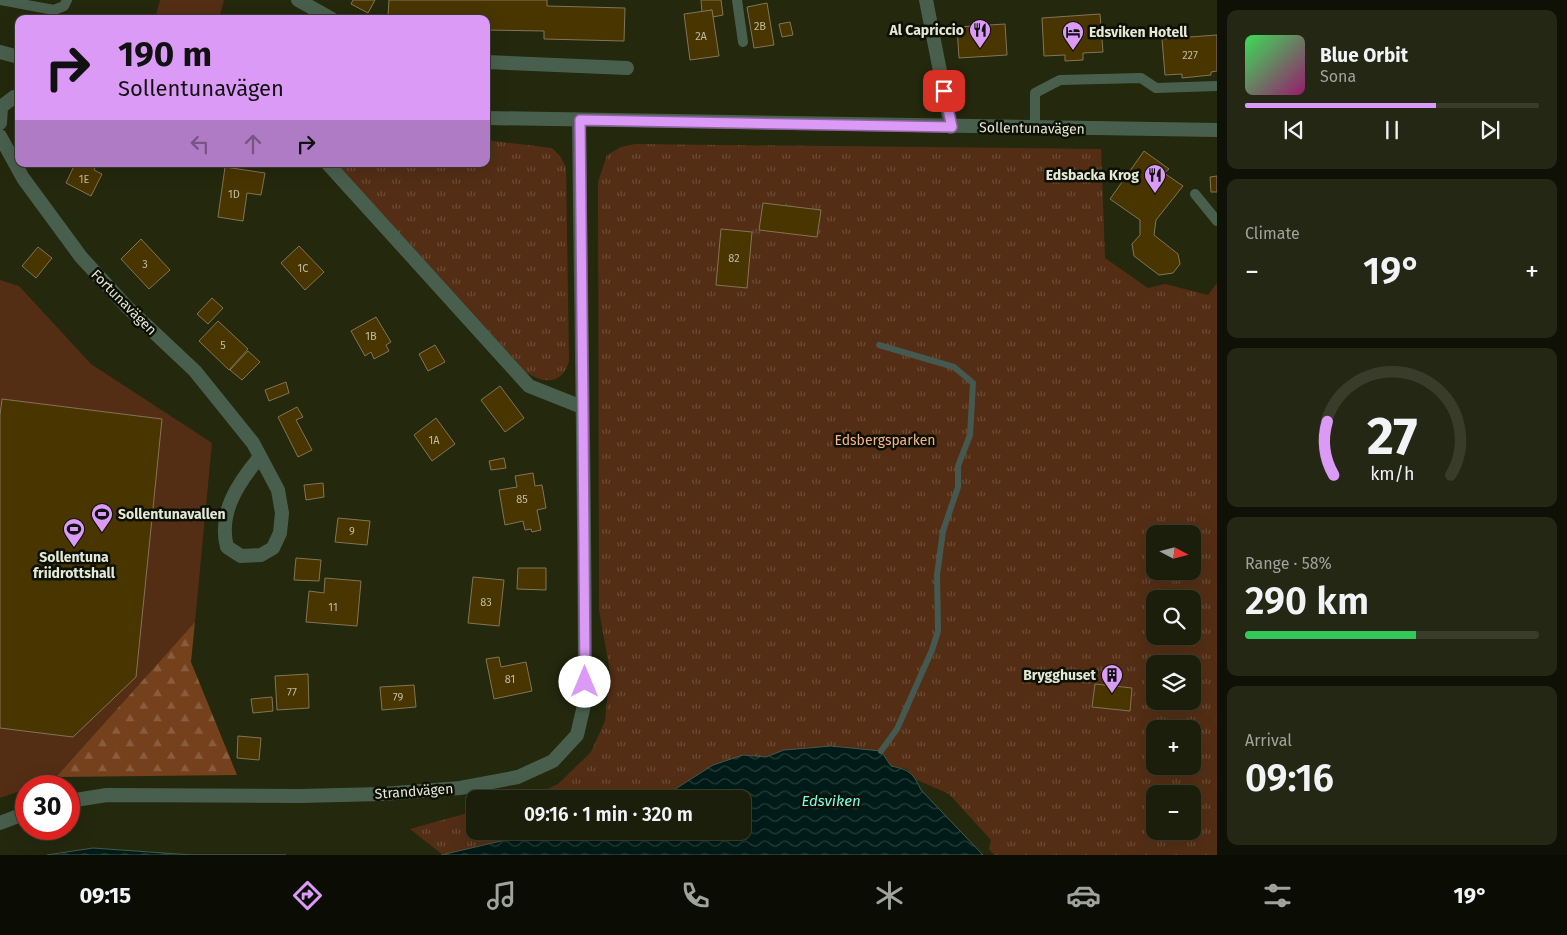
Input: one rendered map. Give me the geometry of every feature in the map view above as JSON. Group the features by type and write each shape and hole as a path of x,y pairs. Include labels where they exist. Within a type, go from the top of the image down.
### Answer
{"street":[{"path":"298,0 325,15"},
{"path":"926,0 952,127"},
{"path":"0,52 15,56"},
{"path":"490,62 627,68"},
{"path":"0,123 2,107 15,97"},
{"name":"Sollentunavägen","path":"490,118 1217,130"},
{"name":"Strandvägen","path":"80,799 107,795 300,796 460,788 518,777 553,761 577,735 585,701 585,459 582,407 580,120"},
{"name":"Fortunavägen","path":"0,136 15,162"},
{"name":"Fortunavägen","path":"18,167 81,257 127,307 195,371 253,443 259,458 278,490 282,523 277,542 273,548 261,555 236,555 227,547 226,518 237,488 259,458"},
{"path":"331,167 529,386 582,407"},
{"path":"1,819 15,816"}],"lane":[{"path":"0,0 54,10 64,6 67,0"},
{"path":"737,0 743,42"},
{"path":"1035,128 1035,93 1060,80 1141,78 1156,88 1217,86"},
{"path":"1195,194 1217,221"}],"green space":[{"path":"160,0 224,0 220,15 156,15"},
{"path":"490,140 552,148 560,156 566,167 569,361 562,375 552,380 539,379 526,372 340,167 490,167"},
{"name":"Edsbergsparken","path":"635,144 1101,149 1105,258 1148,288 1165,284 1208,295 1217,283 1217,855 994,855 989,849 991,840 949,794 915,779 907,769 891,766 881,751 784,750 766,757 743,755 713,765 674,790 545,790 558,784 591,752 605,721 610,672 599,610 598,182 607,155 621,147"},
{"name":"Sollentunavallen","path":"0,280 19,286 91,364 212,443 195,622 58,775 15,775 15,793 0,798"},
{"path":"195,622 191,662 237,775 80,777 80,775 58,775"},
{"path":"466,813 466,840 506,840 443,855 410,829"}],"water":[{"name":"Edsviken","path":"831,746 881,751 891,766 903,769 913,776 921,790 983,855 441,855 505,840 751,840 751,790 674,790 713,765 743,755 766,757 784,750"},
{"path":"93,848 192,855 47,855"}],"building":[{"path":"353,0 375,0 368,13 351,4"},
{"path":"389,0 547,0 547,6 625,8 624,41 544,39 544,31 490,30 490,15 388,15"},
{"path":"701,0 721,0 723,15 713,17 712,10 702,12"},
{"path":"767,3 774,45 754,48 747,7"},
{"path":"712,10 719,56 690,60 684,14"},
{"path":"1100,14 1103,52 1083,53 1083,60 1065,61 1065,55 1044,56 1042,18"},
{"path":"790,22 793,35 782,37 779,24"},
{"path":"1005,24 1007,55 959,58 957,27"},
{"path":"1217,35 1217,71 1211,72 1211,75 1182,78 1182,74 1165,75 1162,39"},
{"path":"1144,151 1169,169 1164,173 1183,186 1156,220 1154,235 1178,254 1180,264 1173,273 1159,275 1134,256 1132,244 1140,235 1140,220 1110,199"},
{"path":"74,167 96,167 94,170 102,174 91,196 66,183"},
{"path":"225,167 265,173 261,195 247,193 243,221 218,217"},
{"path":"1217,176 1217,192 1211,192 1210,177"},
{"path":"763,203 821,210 817,237 759,230"},
{"path":"721,229 752,232 747,288 716,285"},
{"path":"141,239 170,270 149,289 121,259"},
{"path":"299,246 324,272 305,290 281,263"},
{"path":"38,247 52,258 36,278 22,266"},
{"path":"212,298 223,308 208,324 197,314"},
{"path":"376,317 391,342 386,345 389,351 374,359 371,352 365,356 351,331"},
{"path":"218,321 248,349 229,370 199,341"},
{"path":"435,345 445,362 428,371 419,354"},
{"path":"248,351 260,362 242,380 230,370"},
{"path":"286,382 289,393 269,401 265,390"},
{"path":"500,386 524,418 505,432 481,400"},
{"name":"Sollentunavallen","path":"2,399 162,419 136,677 73,737 0,728 0,415"},
{"path":"297,407 303,417 296,420 312,450 298,457 278,417"},
{"path":"436,418 455,444 432,461 414,435"},
{"path":"504,458 506,468 491,470 489,461"},
{"path":"533,473 535,486 542,485 546,508 537,510 541,530 532,532 531,529 525,530 523,521 505,525 499,490 517,487 515,476"},
{"path":"323,483 324,497 306,500 304,485"},
{"path":"338,518 370,521 367,545 335,542"},
{"path":"296,558 321,560 319,581 294,580"},
{"path":"518,568 546,568 546,590 517,589"},
{"path":"473,577 504,580 499,626 468,623"},
{"path":"325,578 361,581 357,626 306,622 309,591 324,593"},
{"path":"499,657 501,667 526,662 532,691 494,699 486,659"},
{"path":"308,674 309,708 277,710 275,676"},
{"name":"Brygghuset","path":"1095,684 1132,688 1130,711 1092,707"},
{"path":"414,685 416,707 382,710 380,687"},
{"path":"272,697 273,711 253,713 251,699"},
{"path":"238,736 261,738 259,760 237,758"}],"waterway":[{"path":"879,345 954,367 973,383 970,435 958,466 958,487 943,531 937,575 938,631 932,650 897,729 881,751"}],"place":[{"name":"Al Capriccio","path":"980,49"},
{"name":"Edsviken Hotell","path":"1073,51"},
{"name":"Edsbacka Krog","path":"1155,194"},
{"name":"Sollentunavallen","path":"102,533"},
{"name":"Sollentuna friidrottshall","path":"74,548"},
{"name":"Brygghuset","path":"1112,694"}],"route":[{"path":"585,682 585,459 582,407 580,120 952,127 944,91"}]}
